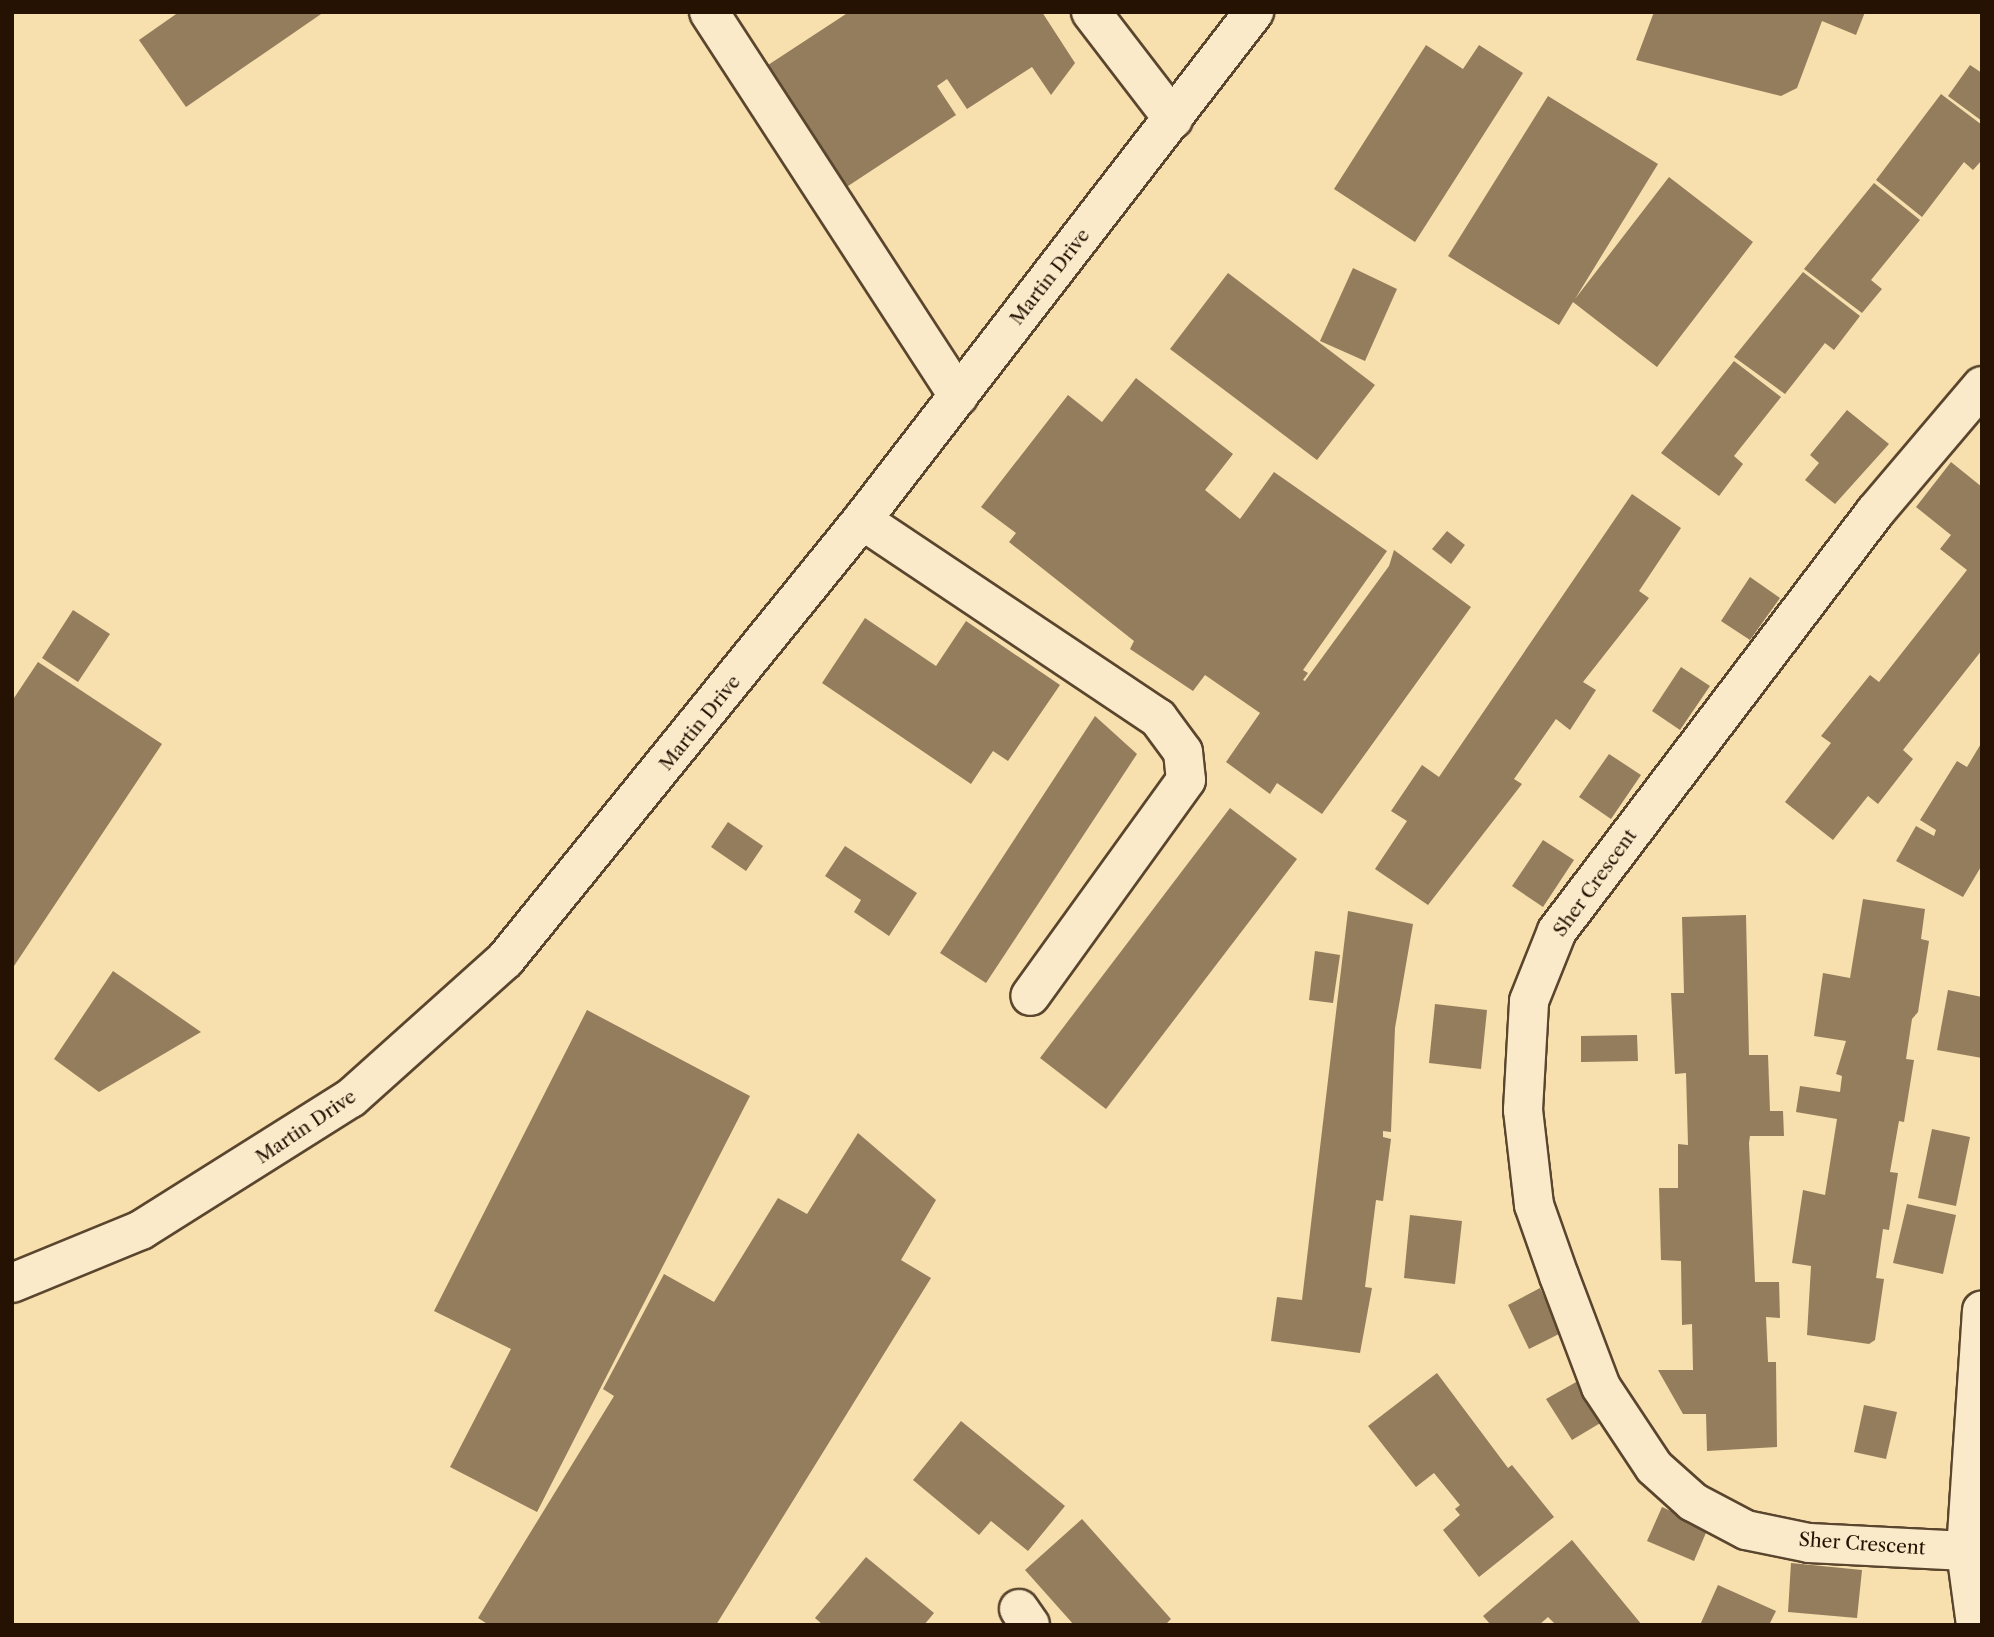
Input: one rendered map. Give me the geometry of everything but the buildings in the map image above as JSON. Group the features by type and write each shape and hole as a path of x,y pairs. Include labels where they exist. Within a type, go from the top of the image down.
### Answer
{"street":[{"path":"709,12 958,396"},
{"path":"1091,12 1173,119"},
{"name":"Martin Drive","path":"12,1283 141,1230 234,1174 351,1098 439,1023 574,881 862,520 1254,12"},
{"name":"Sher Crescent","path":"1966,1551 1809,1544 1746,1530 1693,1502 1654,1467 1601,1387 1559,1276 1534,1205 1523,1110 1529,1001 1558,930 1875,512 1982,386"},
{"path":"862,520 1158,718 1183,752 1186,780 1030,996"},
{"path":"1976,1625 1966,1551 1982,1311"}]}
